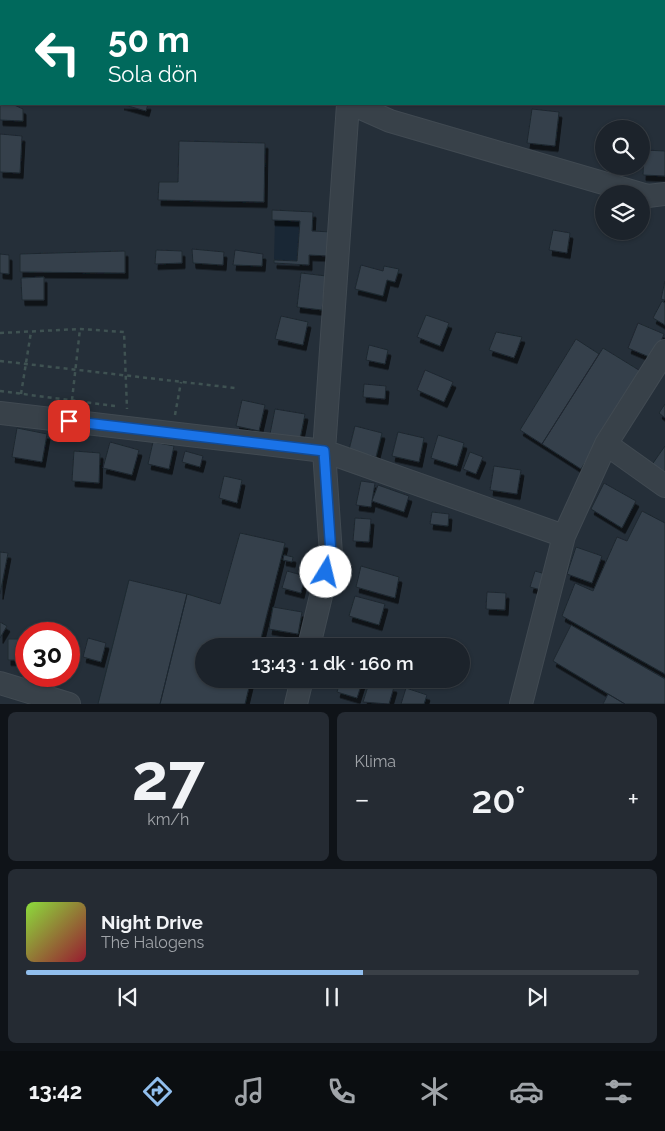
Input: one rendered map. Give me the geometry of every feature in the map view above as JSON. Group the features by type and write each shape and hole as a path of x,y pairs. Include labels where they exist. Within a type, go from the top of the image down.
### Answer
{"street":[{"path":"311,638 331,554 324,451 348,105"},
{"path":"358,105 362,109 390,121 610,185"},
{"path":"650,194 665,194"},
{"path":"521,704 564,536 606,444 665,351"},
{"path":"13,407 70,410 128,418 324,451 564,536"},
{"path":"606,444 665,486"},
{"path":"0,683 69,704"},
{"path":"296,704 300,688"}],"path":[{"path":"70,410 80,329"},
{"path":"0,333 80,329 124,332 128,418 70,410 13,407 0,391"},
{"path":"13,407 26,364 31,332"},
{"path":"0,361 235,388"},
{"path":"175,417 181,382"}],"water":[{"path":"275,220 300,221 297,261 274,260"}],"building":[{"path":"0,105 14,105 23,109 23,121 0,120"},
{"path":"125,105 148,105 146,111"},
{"path":"532,109 559,112 555,146 527,143"},
{"path":"0,134 22,136 20,173 0,172"},
{"path":"179,141 265,143 264,202 158,200 159,182 178,182"},
{"path":"650,150 665,151 665,176 643,175 650,175"},
{"path":"272,210 313,212 312,231 331,232 329,256 309,255 309,265 274,263 274,260 297,261 300,221 272,220"},
{"path":"553,230 570,233 567,253 549,250"},
{"path":"192,249 224,252 223,265 193,263"},
{"path":"156,250 182,251 182,263 155,264"},
{"path":"235,250 263,254 262,266 233,265"},
{"path":"125,251 125,273 20,272 20,254"},
{"path":"0,254 9,255 9,274 0,273"},
{"path":"361,265 383,271 384,266 399,269 395,282 387,280 383,296 355,289"},
{"path":"301,273 326,276 322,310 297,307"},
{"path":"44,277 44,300 22,300 21,278"},
{"path":"665,281 665,300 661,299"},
{"path":"662,301 665,303 665,325 653,318"},
{"path":"426,315 449,323 440,346 417,337"},
{"path":"281,316 308,322 303,345 275,339"},
{"path":"638,323 664,334 654,359 628,348"},
{"path":"496,332 522,337 514,358 489,350"},
{"path":"576,339 599,354 542,444 520,430"},
{"path":"369,345 388,350 385,364 366,360"},
{"path":"603,348 642,372 581,469 542,444"},
{"path":"425,370 453,382 444,402 417,390"},
{"path":"364,384 386,386 385,399 363,397"},
{"path":"242,400 265,405 259,431 236,426"},
{"path":"665,404 665,418 659,413"},
{"path":"275,409 305,414 300,439 270,434"},
{"path":"355,426 382,433 376,457 349,450"},
{"path":"17,428 47,434 42,462 12,457"},
{"path":"398,432 424,438 419,462 392,456"},
{"path":"438,435 464,443 457,466 431,458"},
{"path":"110,442 139,450 132,475 103,468"},
{"path":"153,442 174,446 169,469 148,464"},
{"path":"665,446 665,476 651,466"},
{"path":"74,451 100,453 99,483 72,481"},
{"path":"185,451 203,456 200,467 182,462"},
{"path":"470,452 483,457 476,474 463,469"},
{"path":"494,466 521,470 517,494 490,490"},
{"path":"224,476 242,480 237,503 219,498"},
{"path":"361,481 375,483 371,507 356,505"},
{"path":"604,483 636,501 622,528 591,509"},
{"path":"378,485 409,496 404,512 372,501"},
{"path":"642,511 665,523 665,674 562,616 575,583 593,591 617,537 627,541"},
{"path":"432,512 449,514 448,526 430,524"},
{"path":"355,518 371,519 369,542 353,541"},
{"path":"240,533 285,543 261,638 195,638 195,688 249,688 245,704 160,704 187,594 220,604"},
{"path":"576,547 602,556 592,583 567,574"},
{"path":"0,552 8,553 0,594"},
{"path":"284,555 293,557 292,562 283,560"},
{"path":"361,566 399,577 395,598 356,587"},
{"path":"287,571 305,576 301,593 282,588"},
{"path":"535,571 549,575 545,591 530,587"},
{"path":"129,580 187,594 160,704 98,704"},
{"path":"487,592 506,593 505,610 486,609"},
{"path":"355,596 385,604 379,625 349,616"},
{"path":"273,607 302,612 298,634 269,629"},
{"path":"0,622 7,626 0,638"},
{"path":"571,625 665,679 665,704 625,704 553,661"},
{"path":"88,638 106,643 101,662 83,657"},
{"path":"8,639 15,639 15,660 8,660"},
{"path":"338,688 360,688 357,698 337,692"},
{"path":"367,688 394,688 389,704 363,702"},
{"path":"406,688 427,695 424,704 401,704"},
{"path":"608,694 625,704 603,704"}],"route":[{"path":"69,421 324,451 331,554 326,572"}]}
